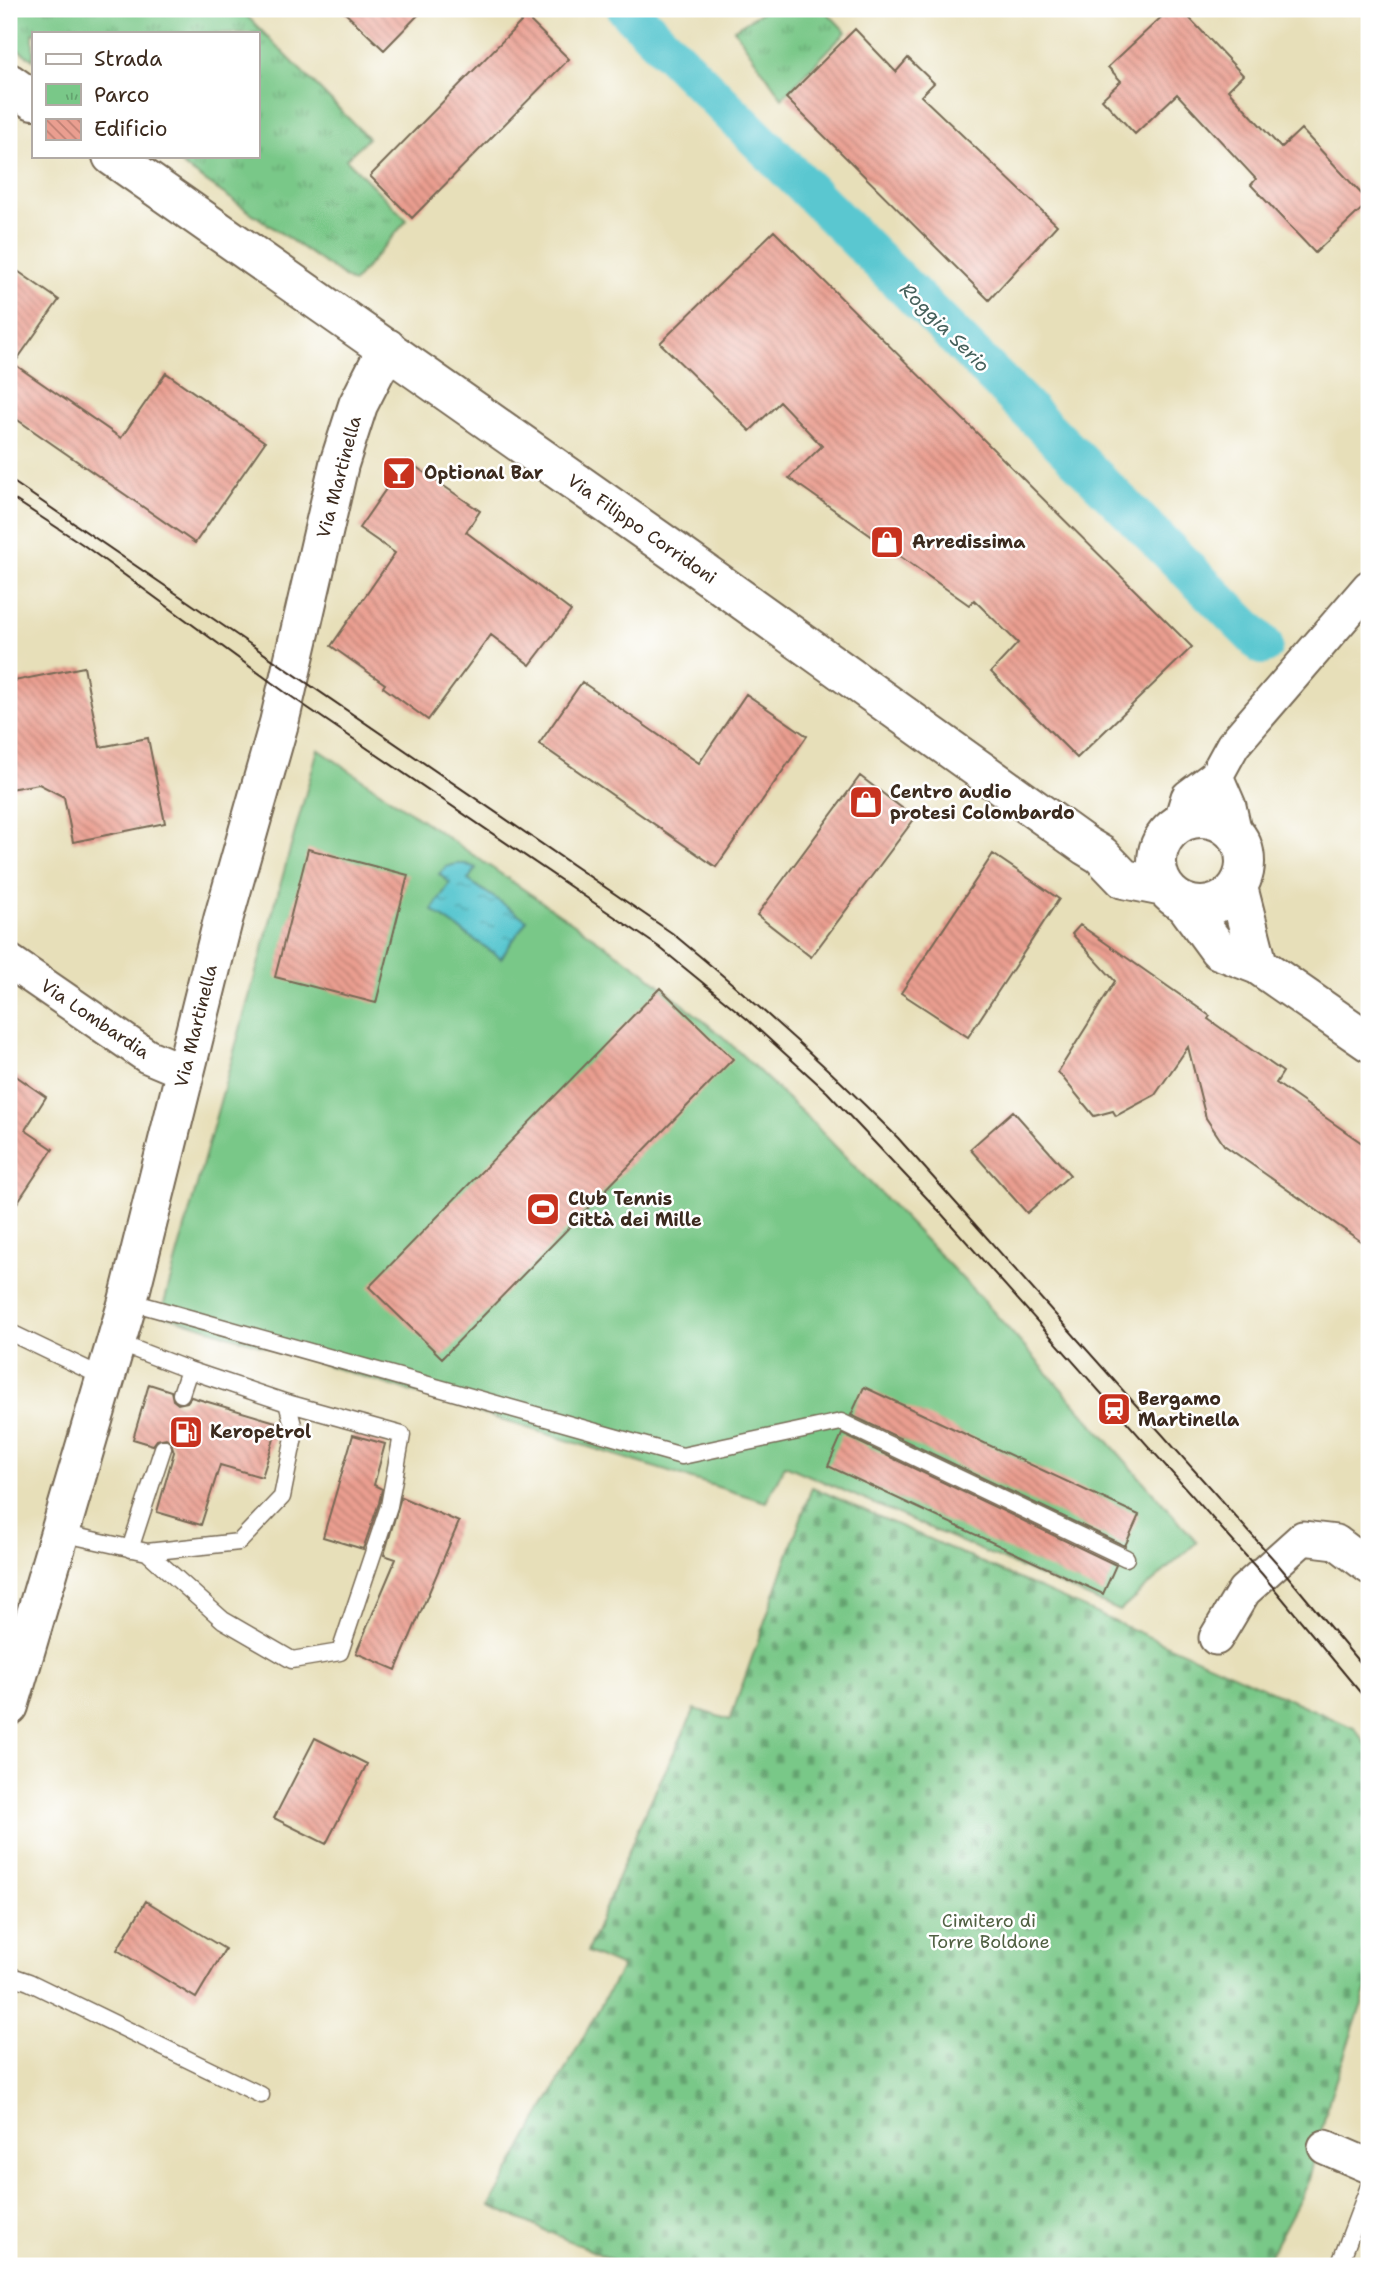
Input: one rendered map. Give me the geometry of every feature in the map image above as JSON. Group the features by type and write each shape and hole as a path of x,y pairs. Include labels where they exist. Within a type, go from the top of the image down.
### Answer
{"street":[{"path":"9,83 32,99"},
{"name":"Via Filippo Corridoni","path":"115,158 1101,855 1124,879 1201,907 1214,905 1228,898 1238,887"},
{"name":"Via Martinella","path":"9,1706 128,1301 223,920 282,710 339,464 358,405 387,348"},
{"path":"1369,587 1233,745 1216,776 1188,797 1157,866 1175,896 1219,950 1258,965 1369,1042"},
{"path":"1216,776 1242,846 1244,874 1238,887 1258,965"},
{"path":"1101,855 1129,842 1170,833 1195,818 1210,819 1235,833"},
{"name":"Via Lombardia","path":"9,961 147,1056 185,1072"},
{"path":"1216,1638 1244,1591 1303,1538 1336,1542 1369,1567"},
{"path":"1325,2147 1369,2165"}],"lane":[{"path":"128,1301 682,1456 841,1422 1126,1558"},
{"path":"9,1332 105,1378"},
{"path":"116,1342 287,1403 402,1435 389,1506 340,1652 292,1660 223,1620 147,1552"},
{"path":"181,1394 189,1370"},
{"path":"61,1533 147,1552 239,1542 282,1497 295,1432 287,1403"},
{"path":"130,1549 163,1448"},
{"path":"9,1975 29,1982 261,2095"},
{"path":"1339,2266 1369,2186"},
{"path":"1361,2266 1369,2264"}],"green space":[{"path":"9,9 240,9 368,138 346,159 407,220 353,283 172,158 259,158 259,32 32,32 32,59 9,43"},
{"path":"767,9 824,9 846,32 782,98 734,29"},
{"name":"Club Tennis Città dei Mille","path":"318,749 640,969 722,1036 810,1120 982,1299 1197,1542 1120,1611 785,1465 766,1502 161,1314"},
{"name":"Cimitero di Torre Boldone","path":"812,1487 1354,1728 1369,1748 1369,1983 1330,2097 1308,2184 1264,2266 626,2266 490,2206 622,1967 587,1952 642,1819 695,1709 730,1720"}],"water":[{"path":"456,864 476,868 468,880 527,920 501,958 432,910 450,883 439,874 446,867"}],"building":[{"path":"341,9 424,9 384,50"},
{"path":"1170,9 1181,9 1243,75 1228,90 1281,148 1301,129 1369,202 1315,253 1251,185 1256,179 1177,94 1135,134 1102,99 1121,81 1108,67"},
{"path":"526,17 569,59 412,218 370,176"},
{"path":"855,29 896,72 908,58 934,83 921,96 1057,225 989,300 786,98"},
{"path":"774,231 1192,647 1077,758 991,672 1018,643 974,600 969,605 789,478 822,446 780,402 750,431 660,343"},
{"path":"9,265 59,300 14,364 121,438 166,373 265,442 195,543 9,414"},
{"path":"406,460 480,511 466,532 571,611 530,665 491,635 428,720 383,687 385,684 331,646 395,553 359,528"},
{"path":"84,667 100,747 148,738 165,823 73,842 64,797 39,784 9,789 9,682"},
{"path":"582,682 699,763 746,694 807,736 716,867 539,744"},
{"path":"860,776 915,818 811,957 757,915"},
{"path":"308,849 408,875 376,1003 275,977"},
{"path":"993,854 1059,899 968,1037 901,993"},
{"path":"1080,925 1210,1016 1208,1019 1283,1072 1276,1083 1369,1148 1369,1247 1224,1145 1206,1118 1188,1047 1155,1095 1116,1116 1113,1111 1094,1116 1058,1072 1115,981 1072,934"},
{"path":"660,988 733,1059 442,1358 369,1287"},
{"path":"9,1071 46,1097 25,1130 53,1149 9,1215"},
{"path":"1013,1111 1070,1175 1027,1213 970,1149"},
{"path":"149,1384 171,1391 173,1400 178,1404 187,1402 191,1397 279,1423 262,1477 220,1465 201,1525 157,1512 174,1452 171,1442 166,1438 157,1440 153,1445 133,1439"},
{"path":"864,1387 1139,1515 1125,1546 851,1415"},
{"path":"842,1434 1116,1565 1103,1594 828,1466"},
{"path":"353,1435 385,1444 374,1485 382,1489 363,1549 323,1537"},
{"path":"401,1497 459,1522 396,1670 356,1653 396,1559 384,1555"},
{"path":"315,1738 367,1764 326,1844 274,1818"},
{"path":"146,1901 225,1949 196,1998 117,1950"}],"waterway":[{"name":"Roggia Serio","path":"627,9 1263,645"}],"tram line":[{"path":"9,479 672,933 759,1007 898,1138 1276,1562 1369,1674"},
{"path":"9,496 82,544 286,693 659,947 747,1019 827,1092 939,1211 1262,1574 1369,1703"}],"place":[{"name":"Optional Bar","path":"399,473"},
{"name":"Arredissima","path":"887,542"},
{"name":"Centro audio protesi Colombardo","path":"866,802"},
{"name":"Club Tennis Città dei Mille","path":"543,1209"},
{"name":"Bergamo Martinella","path":"1114,1409"},
{"name":"Keropetrol","path":"186,1432"}]}
